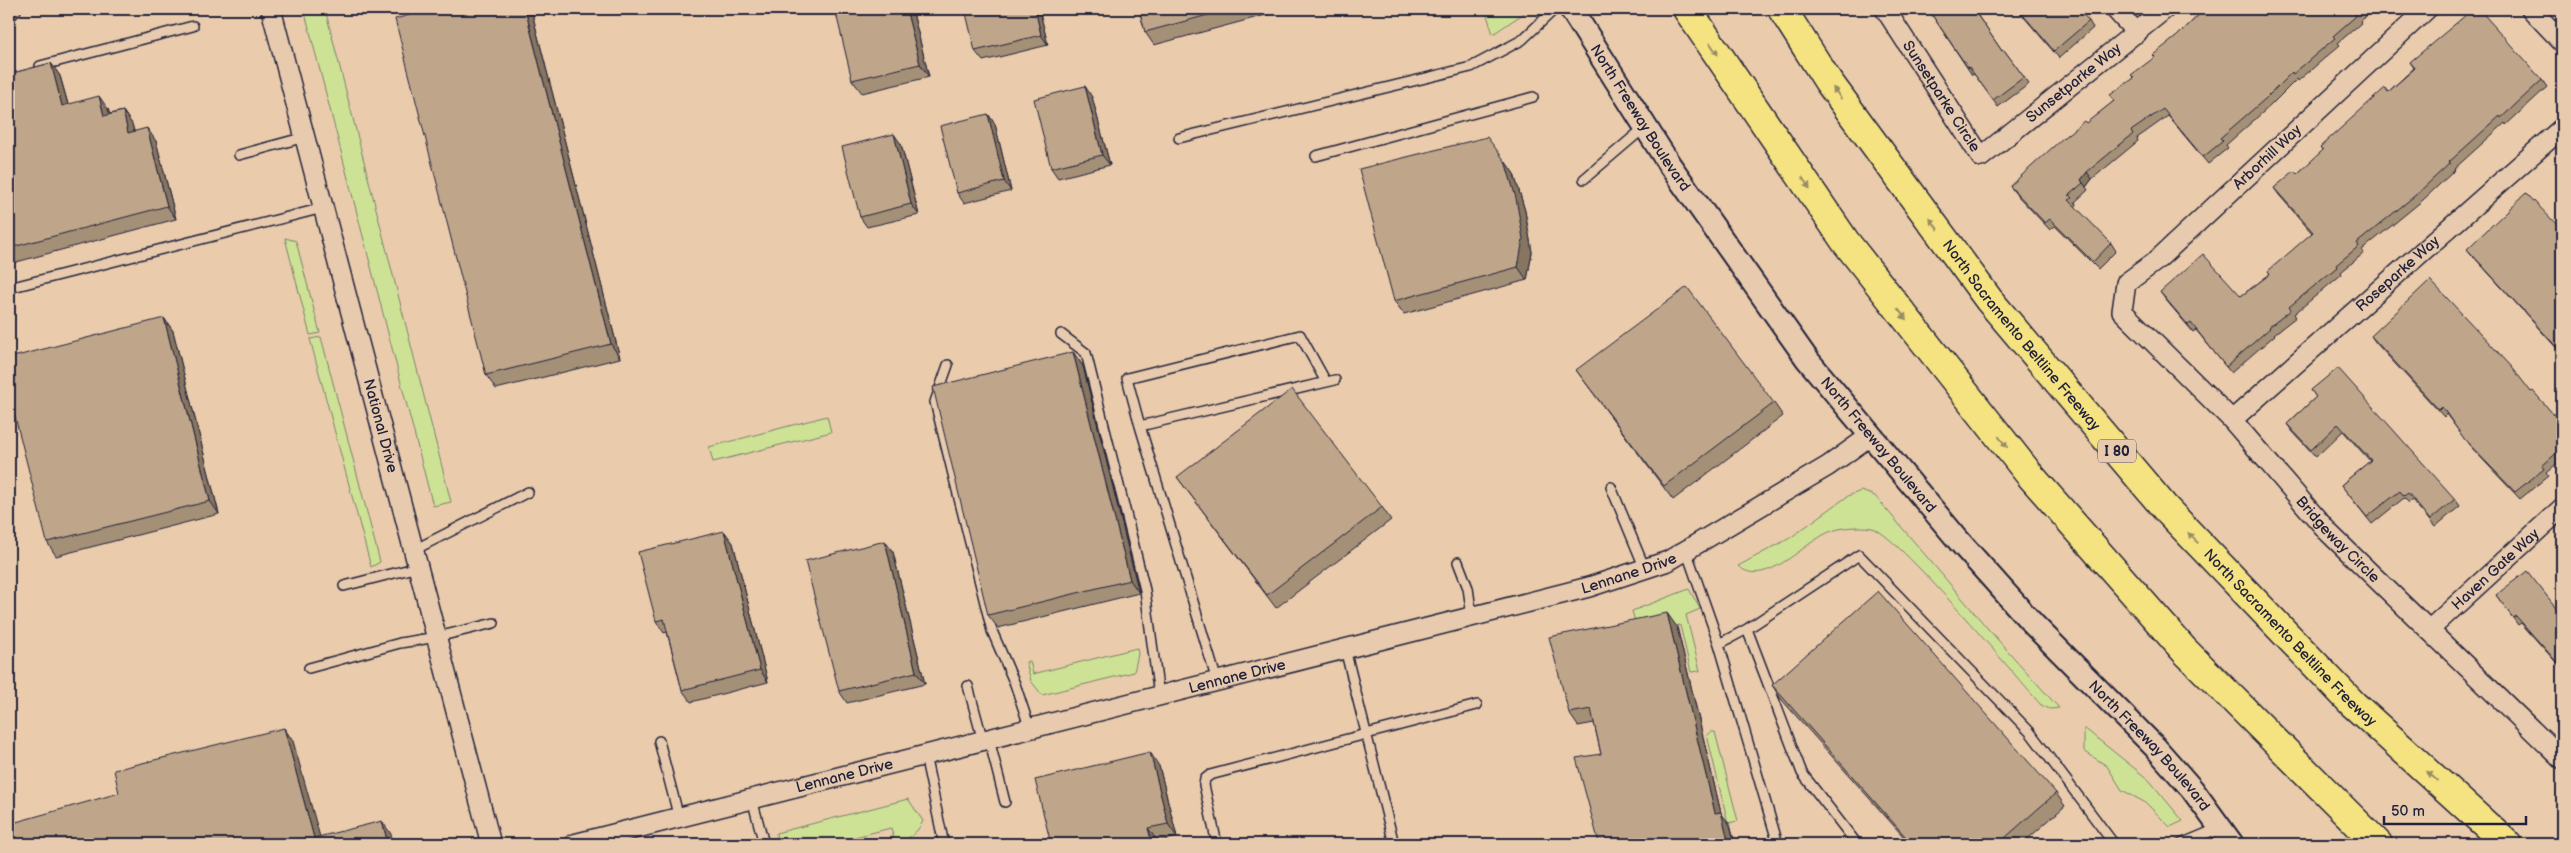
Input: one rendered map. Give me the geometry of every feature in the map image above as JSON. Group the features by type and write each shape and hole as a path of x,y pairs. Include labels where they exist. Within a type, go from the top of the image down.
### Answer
{"highway":[{"path":"1687,9 1845,241 2029,474 2184,650 2378,844"},
{"name":"North Sacramento Beltline Freeway","path":"1782,9 1828,81 1990,300 2165,508 2353,704 2507,844"}],"street":[{"name":"National Drive","path":"271,9 491,844"},
{"name":"North Freeway Boulevard","path":"1571,9 1645,127 1760,295 1808,359 1959,541 2034,625 2155,747 2192,789 2226,836"},
{"name":"Sunsetparke Circle","path":"1885,9 1982,157"},
{"path":"2115,9 2137,33"},
{"name":"Sunsetparke Way","path":"1982,157 2165,9"},
{"name":"Arborhill Way","path":"2122,311 2126,283 2156,261 2427,9"},
{"path":"2531,9 2562,42"},
{"name":"Roseparke Way","path":"2232,420 2562,128"},
{"name":"Bridgeway Circle","path":"2122,311 2232,420 2328,533 2562,759"},
{"name":"Lennane Drive","path":"574,844 1589,587 1668,561 1828,466 1870,436"},
{"name":"Haven Gate Way","path":"2429,630 2562,508"}],"lane":[{"path":"1179,138 1471,67 1522,40 1554,9"},
{"path":"27,70 193,26"},
{"path":"1316,156 1533,97"},
{"path":"1584,179 1645,127"},
{"path":"239,155 305,137"},
{"path":"9,288 324,208"},
{"path":"1061,334 1086,353 1145,590 1159,696"},
{"path":"1140,426 1331,381 1300,336 1127,378 1140,426 1217,681"},
{"path":"948,365 935,402 992,631 1015,684 1030,729"},
{"path":"1611,488 1645,569"},
{"path":"344,586 416,558 528,492"},
{"path":"1686,550 1719,644 1778,844"},
{"path":"1719,644 1747,628 1859,555 2030,732 2114,844"},
{"path":"1458,562 1468,588 1472,617"},
{"path":"309,668 400,643 437,637 494,623"},
{"path":"1747,628 1802,773 1857,844"},
{"path":"1345,649 1394,844"},
{"path":"968,686 1005,802"},
{"path":"1217,844 1204,785 1205,779 1210,775 1477,705"},
{"path":"659,741 679,818"},
{"path":"925,756 943,840"},
{"path":"752,799 764,844"},
{"path":"2181,844 2226,836"}],"green space":[{"path":"304,9 325,9 451,502 433,506"},
{"path":"1485,9 1530,9 1493,34"},
{"path":"285,238 296,241 320,333 310,335"},
{"path":"321,337 380,562 371,567 310,339"},
{"path":"827,416 831,432 713,462 709,447"},
{"path":"1861,491 1875,496 1989,630 2059,708 2050,709 2041,705 1984,639 1905,553 1885,535 1872,528 1854,527 1835,530 1812,542 1787,560 1761,572 1749,572 1738,566 1790,538 1848,496"},
{"path":"1689,589 1700,609 1686,615 1700,671 1691,672 1680,625 1645,632 1635,621 1632,611"},
{"path":"1137,648 1138,654 1134,672 1042,695 1031,681 1026,662 1030,661 1033,674"},
{"path":"2084,728 2149,780 2183,821 2170,827 2146,803 2122,790 2107,766 2084,751"},
{"path":"1710,732 1715,732 1738,821 1728,823 1707,735"},
{"path":"908,799 923,821 912,836 904,841 895,843 891,828 826,844 777,844 776,833"}],"building":[{"path":"432,9 525,9 611,344 486,375 395,19"},
{"path":"835,9 906,9 920,64 852,80"},
{"path":"965,9 1035,9 1041,35 975,51"},
{"path":"1139,9 1230,9 1145,32"},
{"path":"1928,9 1973,9 2002,51 2004,50 2024,77 1993,100 1968,68"},
{"path":"2018,9 2078,9 2089,21 2054,51"},
{"path":"2205,9 2361,9 2355,14 2356,16 2333,36 2335,38 2293,74 2292,72 2265,99 2220,138 2223,141 2203,157 2163,109 2131,131 2133,134 2087,172 2081,180 2083,183 2069,195 2072,198 2069,200 2111,243 2093,262 2050,219 2045,223 2010,186 2064,137 2114,101 2110,95 2134,78 2131,75 2155,57 2153,55 2176,37"},
{"path":"2473,9 2479,9 2542,80 2449,162 2418,193 2357,243 2359,246 2336,265 2337,267 2289,307 2291,310 2269,327 2226,367 2191,323 2188,325 2160,292 2203,254 2241,296 2270,274 2268,271 2313,232 2274,188 2294,171 2297,174 2323,150 2320,147 2385,88 2388,92 2415,68 2410,62"},
{"path":"51,63 62,106 99,96 104,116 123,111 128,133 147,128 167,206 9,248 9,74"},
{"path":"1085,86 1102,155 1051,168 1034,99"},
{"path":"988,114 1004,181 957,193 940,126"},
{"path":"894,134 911,204 860,217 842,147"},
{"path":"1487,137 1505,161 1516,198 1523,239 1518,267 1394,301 1359,169"},
{"path":"2526,193 2562,230 2562,353 2467,249"},
{"path":"2430,280 2511,366 2531,392 2533,391 2562,424 2562,448 2542,466 2544,469 2515,492 2465,440 2442,407 2439,410 2371,336"},
{"path":"1687,287 1774,403 1664,486 1576,370"},
{"path":"164,318 210,501 47,542 9,393 9,358"},
{"path":"1073,352 1130,580 988,615 933,387"},
{"path":"2338,368 2455,499 2430,520 2408,493 2404,496 2400,491 2367,517 2341,485 2371,460 2338,424 2311,450 2287,424 2316,397 2311,390"},
{"path":"1292,389 1382,507 1267,595 1177,477"},
{"path":"724,531 760,670 682,690 664,619 656,621 638,552"},
{"path":"885,541 916,672 839,691 805,561"},
{"path":"2527,571 2562,615 2562,668 2516,616 2513,618 2496,595"},
{"path":"1878,591 2056,793 1998,844 1912,844 1772,685"},
{"path":"1667,613 1715,813 1721,812 1729,844 1593,844 1599,843 1576,758 1601,754 1591,709 1569,713 1549,637"},
{"path":"284,728 314,838 382,821 388,844 14,844 9,824 119,793 114,770"},
{"path":"1150,752 1168,824 1148,828 1152,844 1051,844 1035,780"}]}
